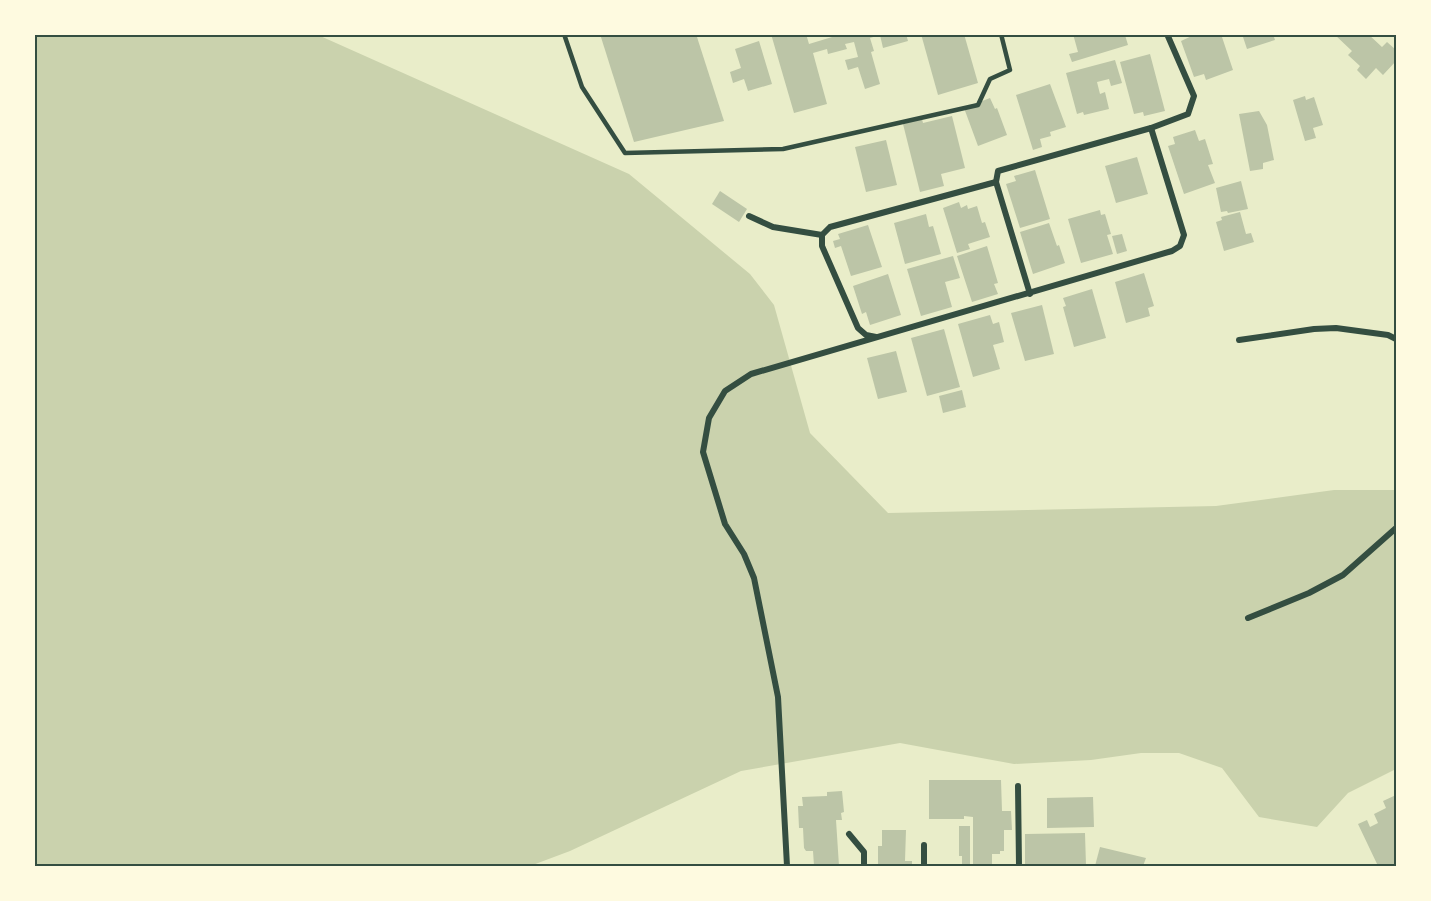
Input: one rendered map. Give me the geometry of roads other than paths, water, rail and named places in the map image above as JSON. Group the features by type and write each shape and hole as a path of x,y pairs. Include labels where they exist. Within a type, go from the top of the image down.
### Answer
{"street":[{"path":"1030,294 996,182 998,171 1151,128 1188,114 1194,96 1167,34"},
{"path":"787,867 778,697 754,578 744,554 725,524 702,452 710,418 725,391 751,374 1030,294 1172,251 1180,246 1184,235 1151,128"},
{"path":"876,337 858,328 822,246 822,235 830,227 996,182"},
{"path":"749,216 773,227 822,235"},
{"path":"1239,340 1336,328 1388,335 1396,339"},
{"path":"1248,618 1309,593 1343,574 1396,528"},
{"path":"1018,786 1019,867"},
{"path":"849,834 864,852 864,867"},
{"path":"924,845 924,867"}],"lane":[{"path":"564,34 582,87 625,153 783,149 978,105 990,79 1010,70 1001,34"}]}
